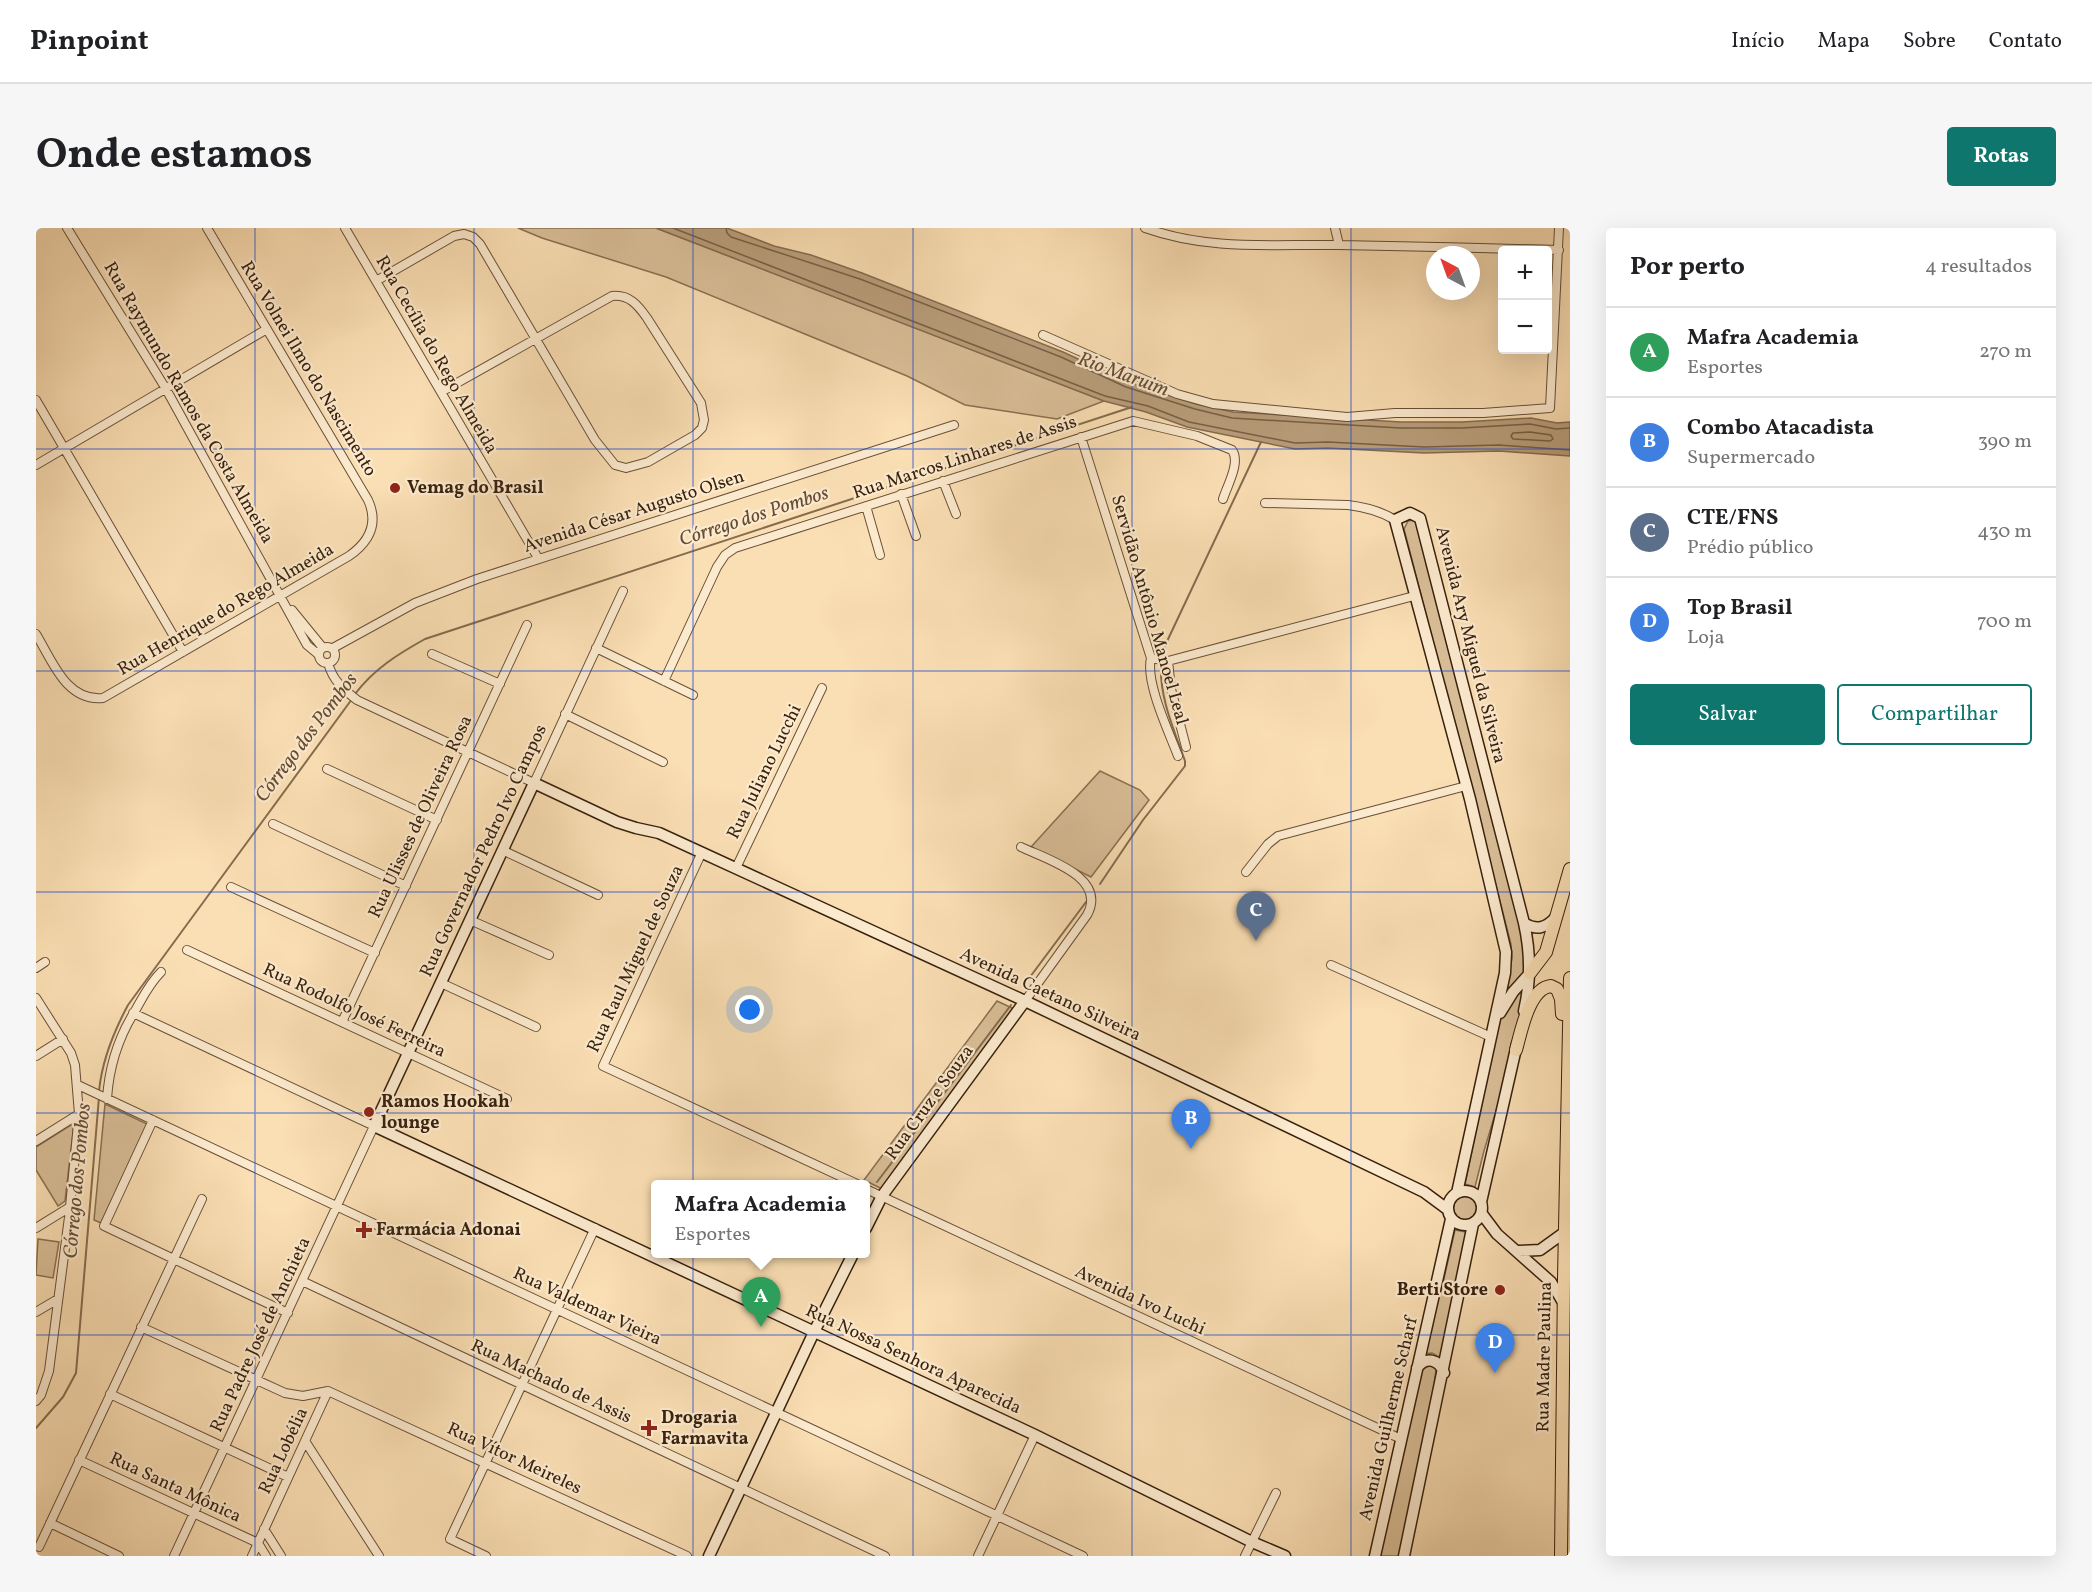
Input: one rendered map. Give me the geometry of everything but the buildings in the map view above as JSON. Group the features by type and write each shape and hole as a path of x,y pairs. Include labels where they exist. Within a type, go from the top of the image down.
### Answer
{"main road":[{"path":"1530,973 1546,952 1570,870"},
{"name":"Rua Madre Paulina","path":"1561,1556 1567,1297 1565,1232 1570,978"},
{"path":"1516,1050 1534,998 1541,990 1551,986 1557,989 1561,999 1565,1058 1568,1067"}],"street":[{"name":"Rua Raymundo Ramos da Costa Almeida","path":"67,228 166,389 307,645 321,651"},
{"name":"Rua Volnei Ilmo do Nascimento","path":"207,228 368,500 373,510 372,529"},
{"name":"Rua Cecília do Rego Almeida","path":"345,228 538,558"},
{"path":"1144,228 1196,242 1239,246 1339,245 1559,250"},
{"path":"1335,228 1339,245"},
{"path":"1043,334 1177,394 1213,404 1347,417 1395,412 1483,413 1550,408 1559,228"},
{"path":"376,281 454,236 464,234 473,237 489,256 535,338 606,457 615,465 626,468 648,462 695,435 702,429 704,420 701,403 638,306 629,298 620,295 612,296 535,338 441,392"},
{"path":"36,465 267,329"},
{"path":"36,400 183,652"},
{"name":"Rua Marcos Linhares de Assis","path":"664,681 717,567 725,555 735,548 1133,421 1197,436 1230,448 1236,454 1236,462 1223,499"},
{"name":"Avenida César Augusto Olsen","path":"333,648 415,603 538,558 954,425"},
{"name":"Servidão Antônio Manoel Leal","path":"1081,437 1152,658 1150,674 1178,756"},
{"path":"943,481 956,514"},
{"path":"901,494 916,536"},
{"path":"1265,503 1348,505 1369,509 1395,520 1466,786 1506,952 1492,1035 1449,1214 1459,1225 1477,1220"},
{"path":"866,506 880,555"},
{"name":"Avenida Ary Miguel da Silveira","path":"1395,520 1410,513 1420,518 1524,923 1530,956 1528,994 1481,1202"},
{"name":"Rua Henrique do Rego Almeida","path":"36,634 70,687 84,697 98,698 110,695 280,594 349,556 363,543 372,529"},
{"name":"Rua Governador Pedro Ivo Campos","path":"374,1126 623,591"},
{"path":"1152,658 1167,661 1414,597"},
{"name":"Rua Ulisses de Oliveira Rosa","path":"342,1022 527,625"},
{"path":"328,646 333,648 335,657 328,663 321,660 321,651 328,646"},
{"path":"596,648 693,695"},
{"path":"432,654 500,684"},
{"path":"1167,661 1171,689 1186,747"},
{"path":"328,663 331,675 345,691 357,700 534,783"},
{"name":"Rua Juliano Lucchi","path":"736,868 822,688"},
{"path":"565,714 663,762"},
{"path":"327,769 437,820"},
{"name":"Avenida Caetano Silveira","path":"534,783 617,822 659,833 702,852 1025,1001 1424,1192 1449,1214"},
{"path":"1246,872 1272,839 1278,836 1466,786"},
{"path":"273,824 406,886"},
{"path":"1021,846 1083,879 1091,893 1087,915 1025,1001"},
{"path":"502,850 598,895"},
{"name":"Rua Raul Miguel de Souza","path":"702,852 603,1066 846,1180"},
{"path":"231,887 375,953"},
{"path":"1524,923 1535,928 1542,928 1558,914"},
{"path":"470,920 549,955"},
{"name":"Rua Rodolfo José Ferreira","path":"187,950 507,1099"},
{"path":"36,968 45,962"},
{"path":"1331,965 1492,1035"},
{"path":"106,1099 113,1058 128,1020 148,987 161,972"},
{"path":"1492,1035 1504,1005 1530,973"},
{"path":"441,983 536,1028"},
{"path":"36,998 71,1053 78,1085 79,1114 70,1207 49,1371 44,1389 36,1401"},
{"name":"Rua Cruz e Souza","path":"870,1220 882,1196 1025,1001"},
{"name":"Rua Nossa Senhora Aparecida","path":"134,1013 651,1255"},
{"path":"36,1056 63,1039"},
{"name":"Rua Valdemar Vieira","path":"78,1085 1083,1556"},
{"path":"36,1141 79,1114"},
{"path":"153,1120 104,1226 288,1313"},
{"name":"Rua Padre José de Anchieta","path":"174,1556 374,1126"},
{"name":"Avenida Ivo Luchi","path":"870,1191 1401,1440"},
{"path":"1404,1556 1481,1202 1474,1193 1462,1191 1455,1194"},
{"name":"Avenida Caetano Silveira","path":"1424,1192 1455,1194"},
{"path":"39,1547 202,1199"},
{"path":"36,1228 70,1207"},
{"name":"Avenida Guilherme Scharf","path":"1375,1556 1449,1214"},
{"path":"1477,1220 1518,1251 1567,1297"},
{"path":"486,1556 450,1539 595,1228"},
{"path":"1518,1251 1540,1251 1565,1232"},
{"name":"Rua Nossa Senhora Aparecida","path":"658,1258 1035,1435 1285,1556"},
{"path":"709,1556 851,1258"},
{"name":"Rua Machado de Assis","path":"302,1281 885,1556"},
{"path":"36,1312 58,1299"},
{"path":"141,1327 293,1395 314,1394 328,1390"},
{"path":"1417,1368 1421,1362 1432,1360 1439,1363 1444,1372"},
{"name":"Rua Lobélia","path":"252,1556 328,1390"},
{"name":"Rua Vítor Meireles","path":"328,1390 687,1556"},
{"path":"110,1394 288,1477"},
{"path":"978,1556 1035,1435"},
{"path":"305,1441 379,1556"},
{"name":"Rua Santa Mônica","path":"79,1460 258,1543"},
{"path":"1245,1556 1276,1492"},
{"path":"50,1523 119,1556"},
{"path":"264,1529 281,1556"},
{"path":"258,1543 266,1556"}],"shaded area":[{"path":"518,228 656,228 1104,401 1057,419 965,405 907,376 666,277 542,238"},
{"path":"1415,520 1419,526 1520,911 1529,971 1505,995 1512,958 1511,944 1404,529 1408,521"},
{"path":"1100,771 1140,790 1149,800 1091,877 1031,847"},
{"path":"1528,979 1507,1074 1475,1187 1465,1184 1496,1035 1502,1014"},
{"path":"997,1001 1012,1008 1011,1014 884,1190 870,1183 870,1180 864,1180"},
{"path":"105,1104 147,1124 101,1223 94,1220"},
{"path":"74,1123 65,1201 58,1206 36,1170 36,1147"},
{"path":"1465,1195 1474,1199 1478,1208 1474,1217 1465,1221 1456,1217 1452,1208 1456,1199"},
{"path":"1455,1230 1466,1232 1441,1358 1432,1353 1421,1354 1443,1283"},
{"path":"38,1239 59,1242 53,1278 36,1275"},
{"path":"1429,1365 1436,1369 1434,1385 1400,1556 1377,1556 1421,1372 1425,1366"}],"water":[{"path":"656,228 727,228 774,246 811,255 1063,352 1128,382 1196,404 1233,412 1401,422 1462,422 1531,418 1557,423 1570,422 1570,456 1499,451 1424,453 1328,448 1295,449 1187,427 1146,412 1104,401"}],"waterway":[{"name":"Córrego dos Pombos","path":"355,694 387,663 425,639 1132,407"},
{"path":"1161,658 1261,442"},
{"path":"1100,884 1143,820 1185,766 1165,701 1161,663"},
{"name":"Córrego dos Pombos","path":"99,1091 109,1047 128,1005 352,699"},
{"path":"1024,985 1086,902"},
{"path":"877,1182 1011,1005"},
{"name":"Córrego dos Pombos","path":"36,1428 63,1397 76,1373 99,1097"}],"place":[{"name":"Vemag do Brasil","path":"395,488"},
{"name":"CTE/FNS","path":"1256,941"},
{"name":"Ramos Hookah lounge","path":"369,1112"},
{"name":"Combo Atacadista","path":"1191,1149"},
{"name":"Farmácia Adonai","path":"364,1230"},
{"name":"Berti Store","path":"1500,1290"},
{"name":"Mafra Academia","path":"761,1327"},
{"name":"Top Brasil","path":"1495,1373"},
{"name":"Drogaria Farmavita","path":"649,1428"}],"water label":[{"name":"Rio Maruim","path":"1123,375"}]}
